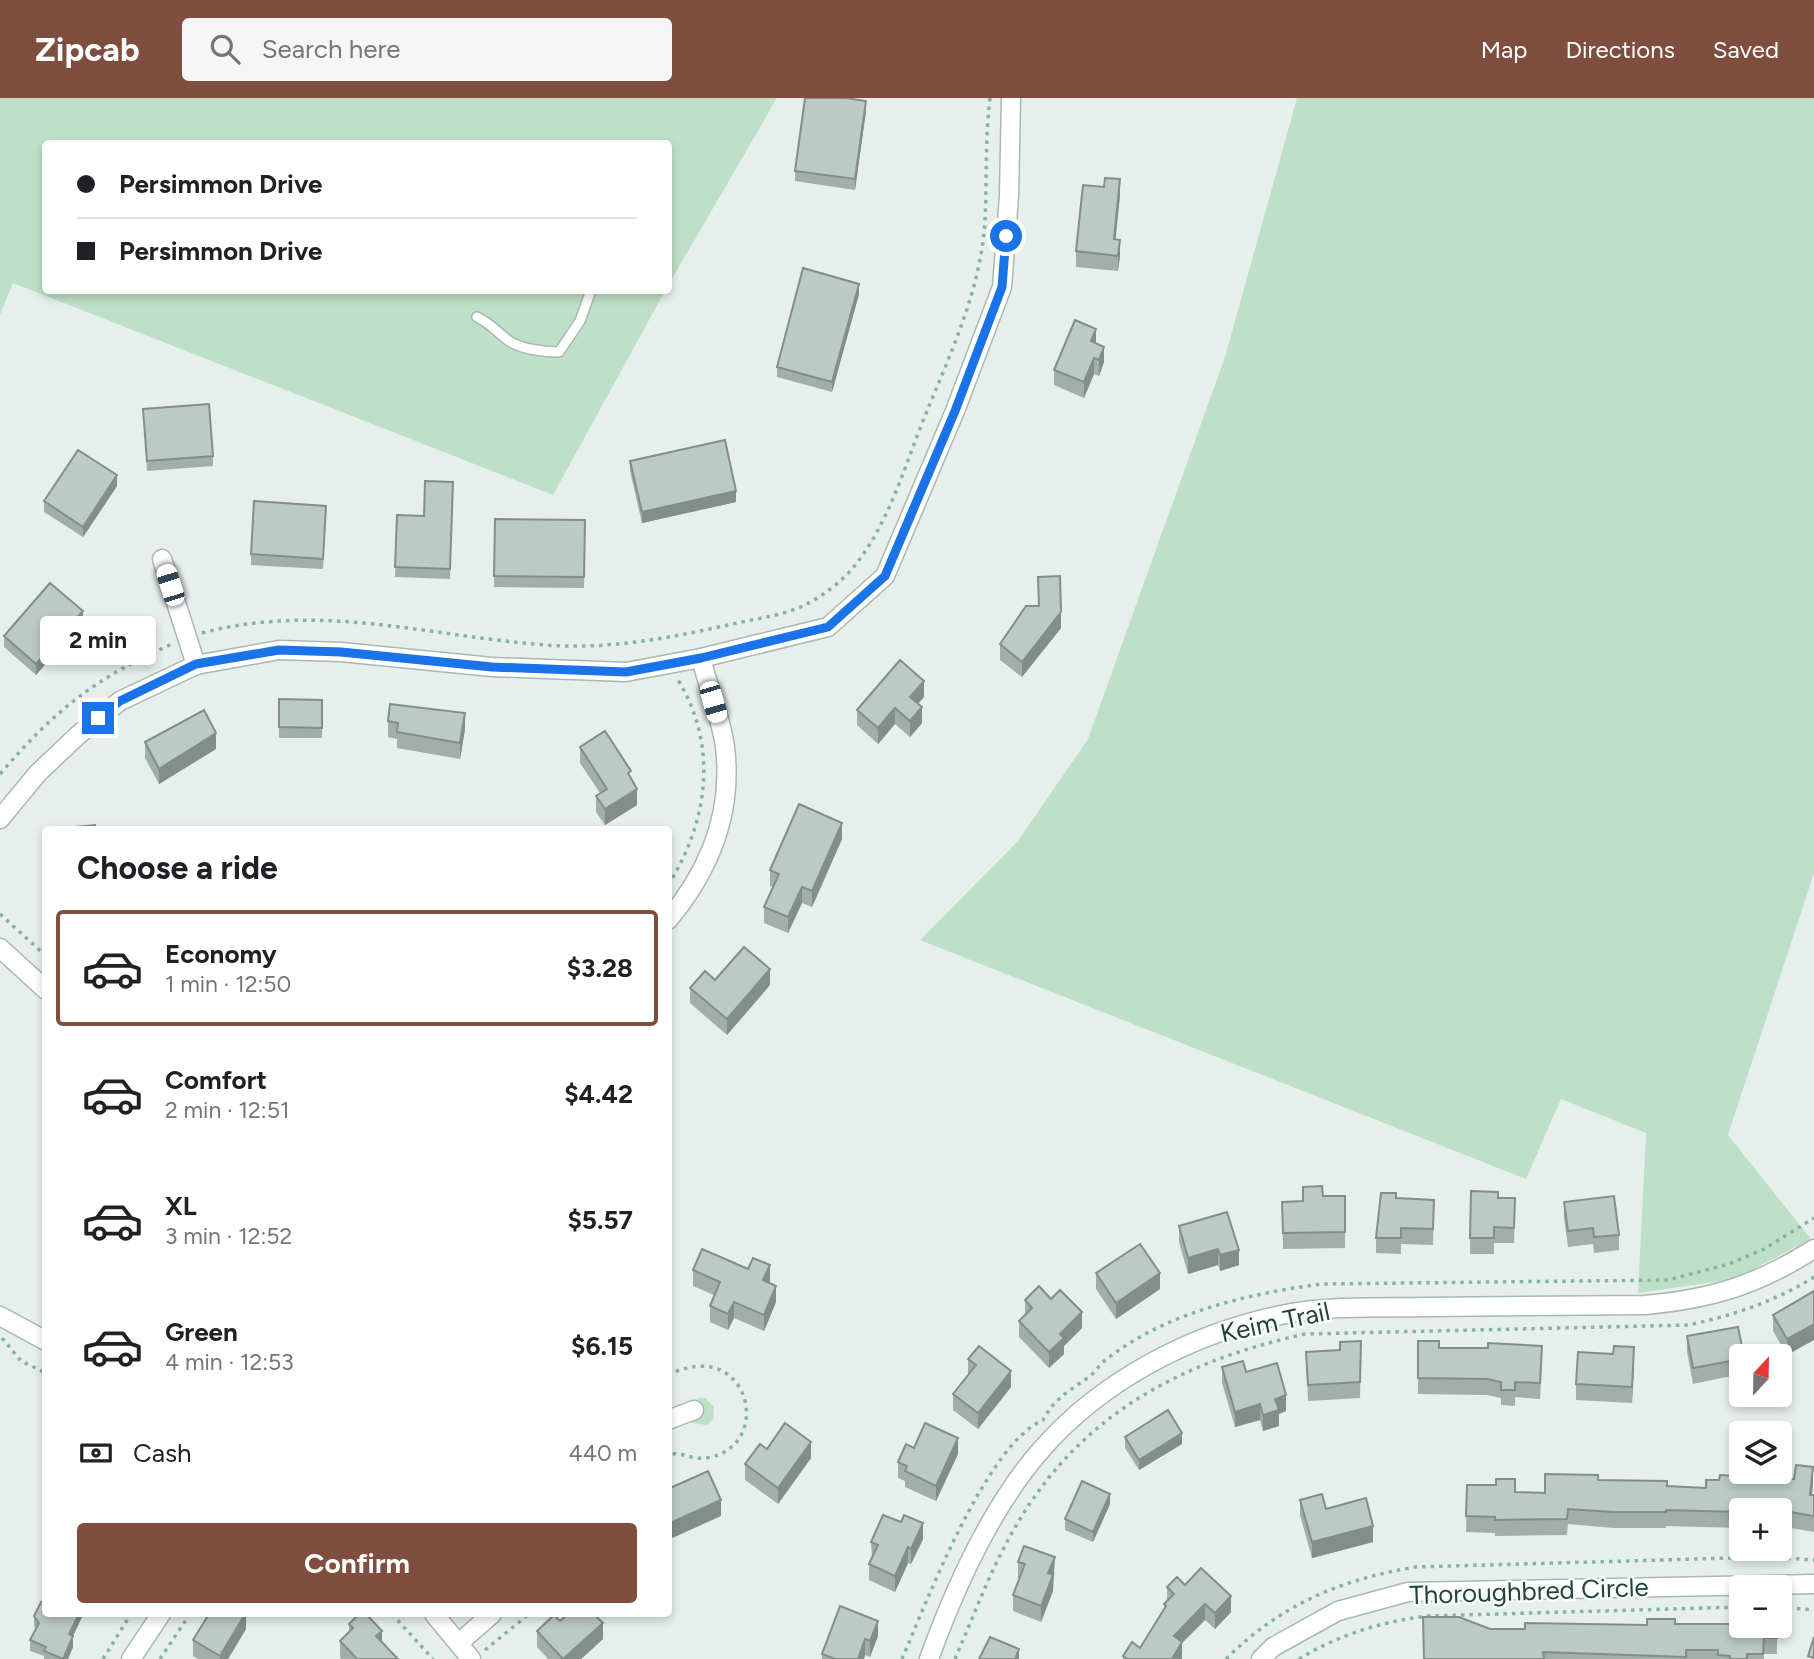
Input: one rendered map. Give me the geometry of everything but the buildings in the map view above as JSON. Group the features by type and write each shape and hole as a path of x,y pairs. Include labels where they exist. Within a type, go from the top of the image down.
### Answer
{"street":[{"path":"0,819 38,773 76,736 120,701 196,664 279,650 341,652 492,667 626,672 701,658 828,627 885,576 955,411 1002,287 1009,196 1011,98"},
{"path":"162,559 196,664"},
{"path":"672,915 687,897 712,853 726,802 725,746 701,658"},
{"path":"0,948 42,986"},
{"name":"Keim Trail","path":"929,1659 942,1622 1001,1504 1041,1450 1088,1407 1161,1358 1211,1335 1282,1315 1347,1308 1645,1305 1692,1301 1731,1292 1814,1249"},
{"path":"0,1315 42,1339"},
{"path":"672,1418 694,1410"},
{"name":"Thoroughbred Circle","path":"1261,1659 1273,1647 1338,1611 1408,1592 1814,1584"},
{"path":"131,1659 160,1617"},
{"path":"436,1617 459,1643 478,1654"},
{"path":"459,1643 489,1617"}],"lane":[{"path":"477,317 491,324 511,342 544,352 559,352 580,321 590,294"}],"path":[{"path":"0,774 51,717 86,689 122,666 188,637 218,629 294,618 338,620 546,645 584,646 687,635 804,606 826,592 854,567 881,523 970,303 985,221 985,164 990,98"},
{"path":"672,878 692,841 703,805 706,776 694,714 686,690 677,675"},
{"path":"0,914 42,952"},
{"path":"902,1659 963,1521 1016,1441 1033,1424 1043,1420 1047,1408 1078,1382 1091,1376 1109,1356 1153,1331 1217,1305 1269,1291 1321,1284 1668,1280 1729,1264 1764,1249 1814,1217"},
{"path":"955,1659 1006,1542 1048,1478 1073,1450 1113,1415 1151,1388 1198,1365 1255,1345 1305,1335 1688,1325 1722,1318 1755,1306 1814,1277"},
{"path":"0,1337 22,1361 42,1371"},
{"path":"672,1373 694,1365 721,1369 738,1384 745,1395 746,1409 743,1430 729,1449 705,1459 672,1455"},
{"path":"1299,1659 1340,1637 1384,1621 1427,1616 1729,1607"},
{"path":"1792,1607 1814,1610"},
{"path":"103,1659 129,1617"},
{"path":"160,1659 188,1617"},
{"path":"395,1617 433,1659"},
{"path":"478,1654 524,1617"}],"green space":[{"path":"0,98 777,98 672,279 672,140 42,140 42,294 663,294 553,495 13,283 0,315"},
{"path":"1297,98 1814,98 1814,873 1728,1135 1811,1239 1735,1279 1638,1293 1646,1133 1561,1099 1526,1179 920,940 1018,841 1088,739 1225,357"},
{"path":"699,1398 705,1398 714,1407 713,1419 707,1425 684,1422 672,1413"}],"route":[{"path":"98,718 120,701 162,678 196,664 279,650 341,652 492,667 626,672 701,658 828,627 885,576 955,411 1002,287 1006,236"}]}
